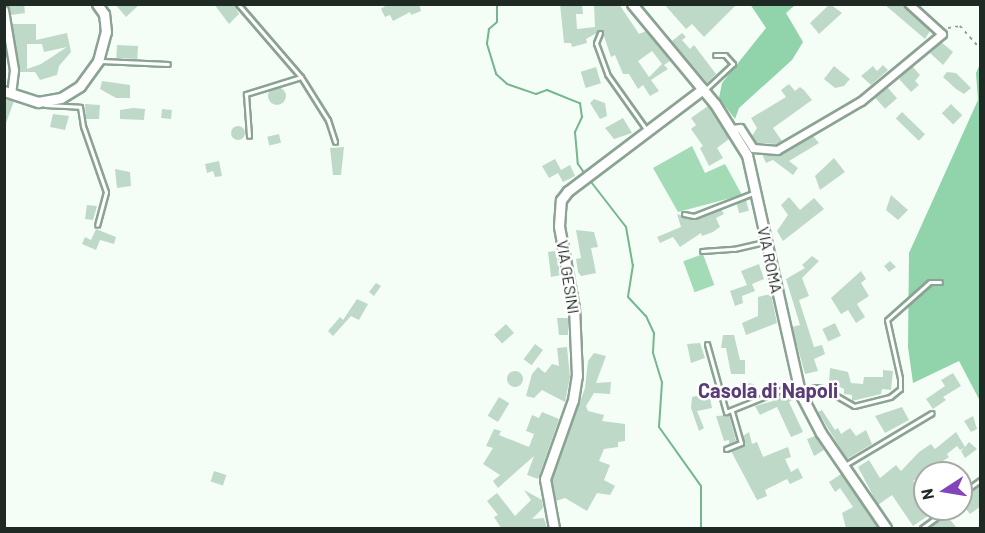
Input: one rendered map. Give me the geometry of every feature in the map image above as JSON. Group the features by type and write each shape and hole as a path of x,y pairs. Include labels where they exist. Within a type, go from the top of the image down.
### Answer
{"street":[{"path":"4,10 14,70 8,92 38,102 61,98 80,86 98,61 106,32 104,14 97,4"},
{"name":"VIA ROMA","path":"632,4 704,90 732,129 747,155 799,388 821,434 886,528"},
{"path":"732,129 740,128 753,148 777,150 861,101 942,34 909,4"},
{"name":"VIA GESINI","path":"554,528 545,479 573,400 577,376 574,308 560,226 561,200 568,190 704,90"}],"lane":[{"path":"238,4 301,77 328,120 335,142"},
{"path":"600,33 596,43 607,74 647,131"},
{"path":"704,90 733,64 725,55 715,55"},
{"path":"98,61 168,64"},
{"path":"249,136 246,94 301,77"},
{"path":"38,102 50,107 80,107 82,126 106,192 97,225"},
{"path":"684,214 694,216 755,193"},
{"path":"702,251 734,249 766,242"},
{"path":"707,344 726,412 799,388 823,388 854,406 890,397 900,389 900,378 887,320 930,282 940,282"},
{"path":"726,449 741,443 732,411"},
{"path":"844,465 932,413"}],"path":[{"path":"942,34 950,25 960,26 981,48"}],"green space":[{"path":"750,4 795,5 786,13 803,42 792,60 739,108 735,119 719,98 722,83 766,28"},
{"path":"980,64 980,401 959,361 913,383 908,347 909,253 978,100 976,73"},
{"path":"692,146 705,173 725,164 742,195 678,212 653,168"},
{"path":"703,254 714,285 695,292 683,261"}],"building":[{"path":"6,4 24,4 25,13 11,15"},
{"path":"115,4 140,4 126,17"},
{"path":"214,4 234,4 239,14 229,24"},
{"path":"388,4 419,4 421,11 411,15 410,12 393,21 390,15 385,17 381,9"},
{"path":"560,4 582,5 583,14 576,14 577,29 595,27 594,4 619,4 639,34 646,31 670,61 664,65 668,69 651,80 659,91 650,96 643,85 638,89 629,74 623,74 615,55 611,57 602,30 586,39 587,43 572,47 571,43 564,43","holes":["652,51 662,64 649,77 638,61"]},
{"path":"664,4 737,4 704,37 692,24 686,29"},
{"path":"830,4 842,13 819,34 810,23"},
{"path":"884,4 904,4 930,31 925,39"},
{"path":"12,24 36,24 36,40 67,33 71,52 59,66 57,75 40,80 35,72 19,72","holes":["27,44 42,44 44,52 67,47 41,64 27,69"]},
{"path":"682,33 686,37 682,40 690,49 694,45 716,74 707,83 672,41"},
{"path":"941,42 953,52 943,65 930,53"},
{"path":"117,45 138,46 137,59 116,58"},
{"path":"883,65 888,70 871,85 861,76 873,66 877,71"},
{"path":"834,66 850,79 844,86 835,88 824,79"},
{"path":"912,66 920,75 915,81 919,85 911,92 899,79"},
{"path":"596,67 601,83 586,88 581,72"},
{"path":"947,72 956,73 971,88 964,94 956,89 943,77"},
{"path":"102,81 130,85 130,98 116,98 100,89"},
{"path":"789,84 795,91 800,87 812,100 773,128 782,141 776,144 757,143 752,136 757,128 751,118 786,97 781,90"},
{"path":"277,87 283,90 286,96 283,102 277,105 271,102 268,96 271,90"},
{"path":"887,87 897,98 885,109 875,98"},
{"path":"7,99 14,101 5,126 4,105"},
{"path":"594,99 605,103 607,116 600,119 590,103"},
{"path":"85,104 100,105 99,119 86,119"},
{"path":"951,104 962,115 953,125 942,113"},
{"path":"708,106 729,139 717,148 723,158 709,166 700,148 703,146 691,129 696,125 691,118"},
{"path":"145,109 144,120 120,119 120,110"},
{"path":"162,109 172,110 171,119 161,118"},
{"path":"902,112 925,134 919,141 896,118"},
{"path":"53,114 69,116 65,130 50,127"},
{"path":"623,118 632,133 614,139 605,128"},
{"path":"235,126 241,126 245,133 241,140 235,140 231,136 231,130"},
{"path":"279,134 281,143 269,145 267,137"},
{"path":"813,136 819,143 789,161 798,168 793,175 773,160 766,163 762,154 779,155"},
{"path":"344,147 341,175 333,175 330,148"},
{"path":"834,158 845,172 820,190 815,176"},
{"path":"555,159 561,170 570,165 575,176 563,182 558,173 549,178 542,166"},
{"path":"219,161 222,176 215,177 213,171 207,173 205,164"},
{"path":"115,169 130,172 131,186 117,188"},
{"path":"891,195 908,210 898,220 886,210"},
{"path":"789,197 800,210 814,198 824,209 783,241 777,231 788,215 781,205"},
{"path":"746,200 749,211 739,213 736,203"},
{"path":"87,205 97,206 93,220 85,219"},
{"path":"721,209 724,214 716,218 720,227 702,236 701,233 680,247 673,237 660,243 657,237 681,227 677,214 695,220"},
{"path":"96,229 116,237 114,244 100,240 96,250 82,244 85,237 91,240"},
{"path":"576,230 594,232 598,247 591,248 596,273 581,276 578,272 576,259 581,258"},
{"path":"555,251 561,275 551,277 548,252"},
{"path":"812,256 819,261 802,278 809,296 799,300 814,347 822,345 825,354 814,359 818,371 805,374 792,327 800,325 786,279 805,268 802,265"},
{"path":"890,261 896,267 889,272 884,266"},
{"path":"759,264 764,279 752,284 755,291 742,296 743,303 735,306 730,291 747,285 741,271"},
{"path":"861,271 866,279 861,283 869,296 857,304 865,317 856,323 848,310 841,314 831,298"},
{"path":"376,283 381,286 374,296 369,292"},
{"path":"771,294 777,323 746,335 742,323 758,316 758,297"},
{"path":"357,299 368,304 359,320 351,316 333,336 328,331 340,317 343,320"},
{"path":"557,318 568,318 568,335 559,335"},
{"path":"835,323 841,336 828,342 822,329"},
{"path":"506,324 514,333 502,344 494,335"},
{"path":"723,335 734,335 740,360 745,360 745,374 731,374 726,348 721,348"},
{"path":"700,343 705,358 691,363 687,344"},
{"path":"535,344 543,350 532,365 524,359"},
{"path":"567,347 570,377 565,402 542,390 534,398 526,396 532,374 538,367 545,373 552,364 559,366 557,348"},
{"path":"594,353 606,356 596,383 611,382 610,394 594,393 586,406 588,411 604,415 602,421 625,424 625,441 618,442 618,447 604,449 599,461 610,465 604,480 615,486 610,495 597,493 587,511 565,498 556,501 552,480 585,388 588,361"},
{"path":"830,368 848,372 851,383 863,384 864,377 883,377 883,370 893,371 891,390 882,389 881,394 852,401 852,395 844,394 844,389 829,382"},
{"path":"515,371 523,379 515,387 507,379"},
{"path":"953,373 961,386 943,397 946,400 933,409 926,399 945,386 941,380"},
{"path":"740,382 754,384 754,395 727,400 727,387 740,386"},
{"path":"792,390 796,399 789,402 803,432 791,437 777,407 760,415 755,406 773,401 773,398"},
{"path":"709,393 712,408 697,411 704,428 699,431 691,408 692,397"},
{"path":"499,397 509,403 498,422 488,416"},
{"path":"902,407 909,420 885,433 875,416"},
{"path":"822,410 835,430 838,428 841,434 850,428 856,436 866,430 872,444 847,459 818,412"},
{"path":"542,412 559,419 538,479 527,475 534,456 498,488 493,481 500,475 483,464 493,448 486,446 494,429 501,431 499,435 529,447 534,434 526,431 532,415 539,418"},
{"path":"729,415 736,441 729,444 729,440 724,441 716,416"},
{"path":"973,416 977,429 971,432 964,421"},
{"path":"749,432 752,444 757,442 763,457 788,447 791,457 785,459 791,472 798,468 803,478 790,484 787,479 765,490 767,496 757,500 731,451 743,446 743,436"},
{"path":"956,432 965,447 969,442 977,449 965,458 961,451 964,448 960,450 957,446 947,454 949,457 943,461 913,461 913,521 920,521 913,526 892,495 878,505 858,467 869,460 880,478 896,465 901,471 919,452 931,444 935,449"},
{"path":"815,436 824,450 814,456 807,439"},
{"path":"214,471 226,475 223,485 211,481"},
{"path":"841,474 878,528 846,528 842,513 853,507 840,488 835,492 829,482"},
{"path":"979,485 981,506 973,512 973,489"},
{"path":"524,490 542,500 543,508 532,519 544,518 547,528 501,528 494,517 498,515 487,501 497,493 515,516 531,500"},
{"path":"938,521 951,521 957,528 929,528"}],"waterway":[{"path":"497,4 497,22 489,29 487,44 496,74 507,84 536,94 547,90 580,103 582,117 575,132 578,164 585,174"},
{"path":"588,178 626,227 633,265 628,297 646,316 654,333 653,353 662,382 659,427 701,486 701,528"}],"district":[{"name":"Casola di Napoli","path":"768,390"}]}
